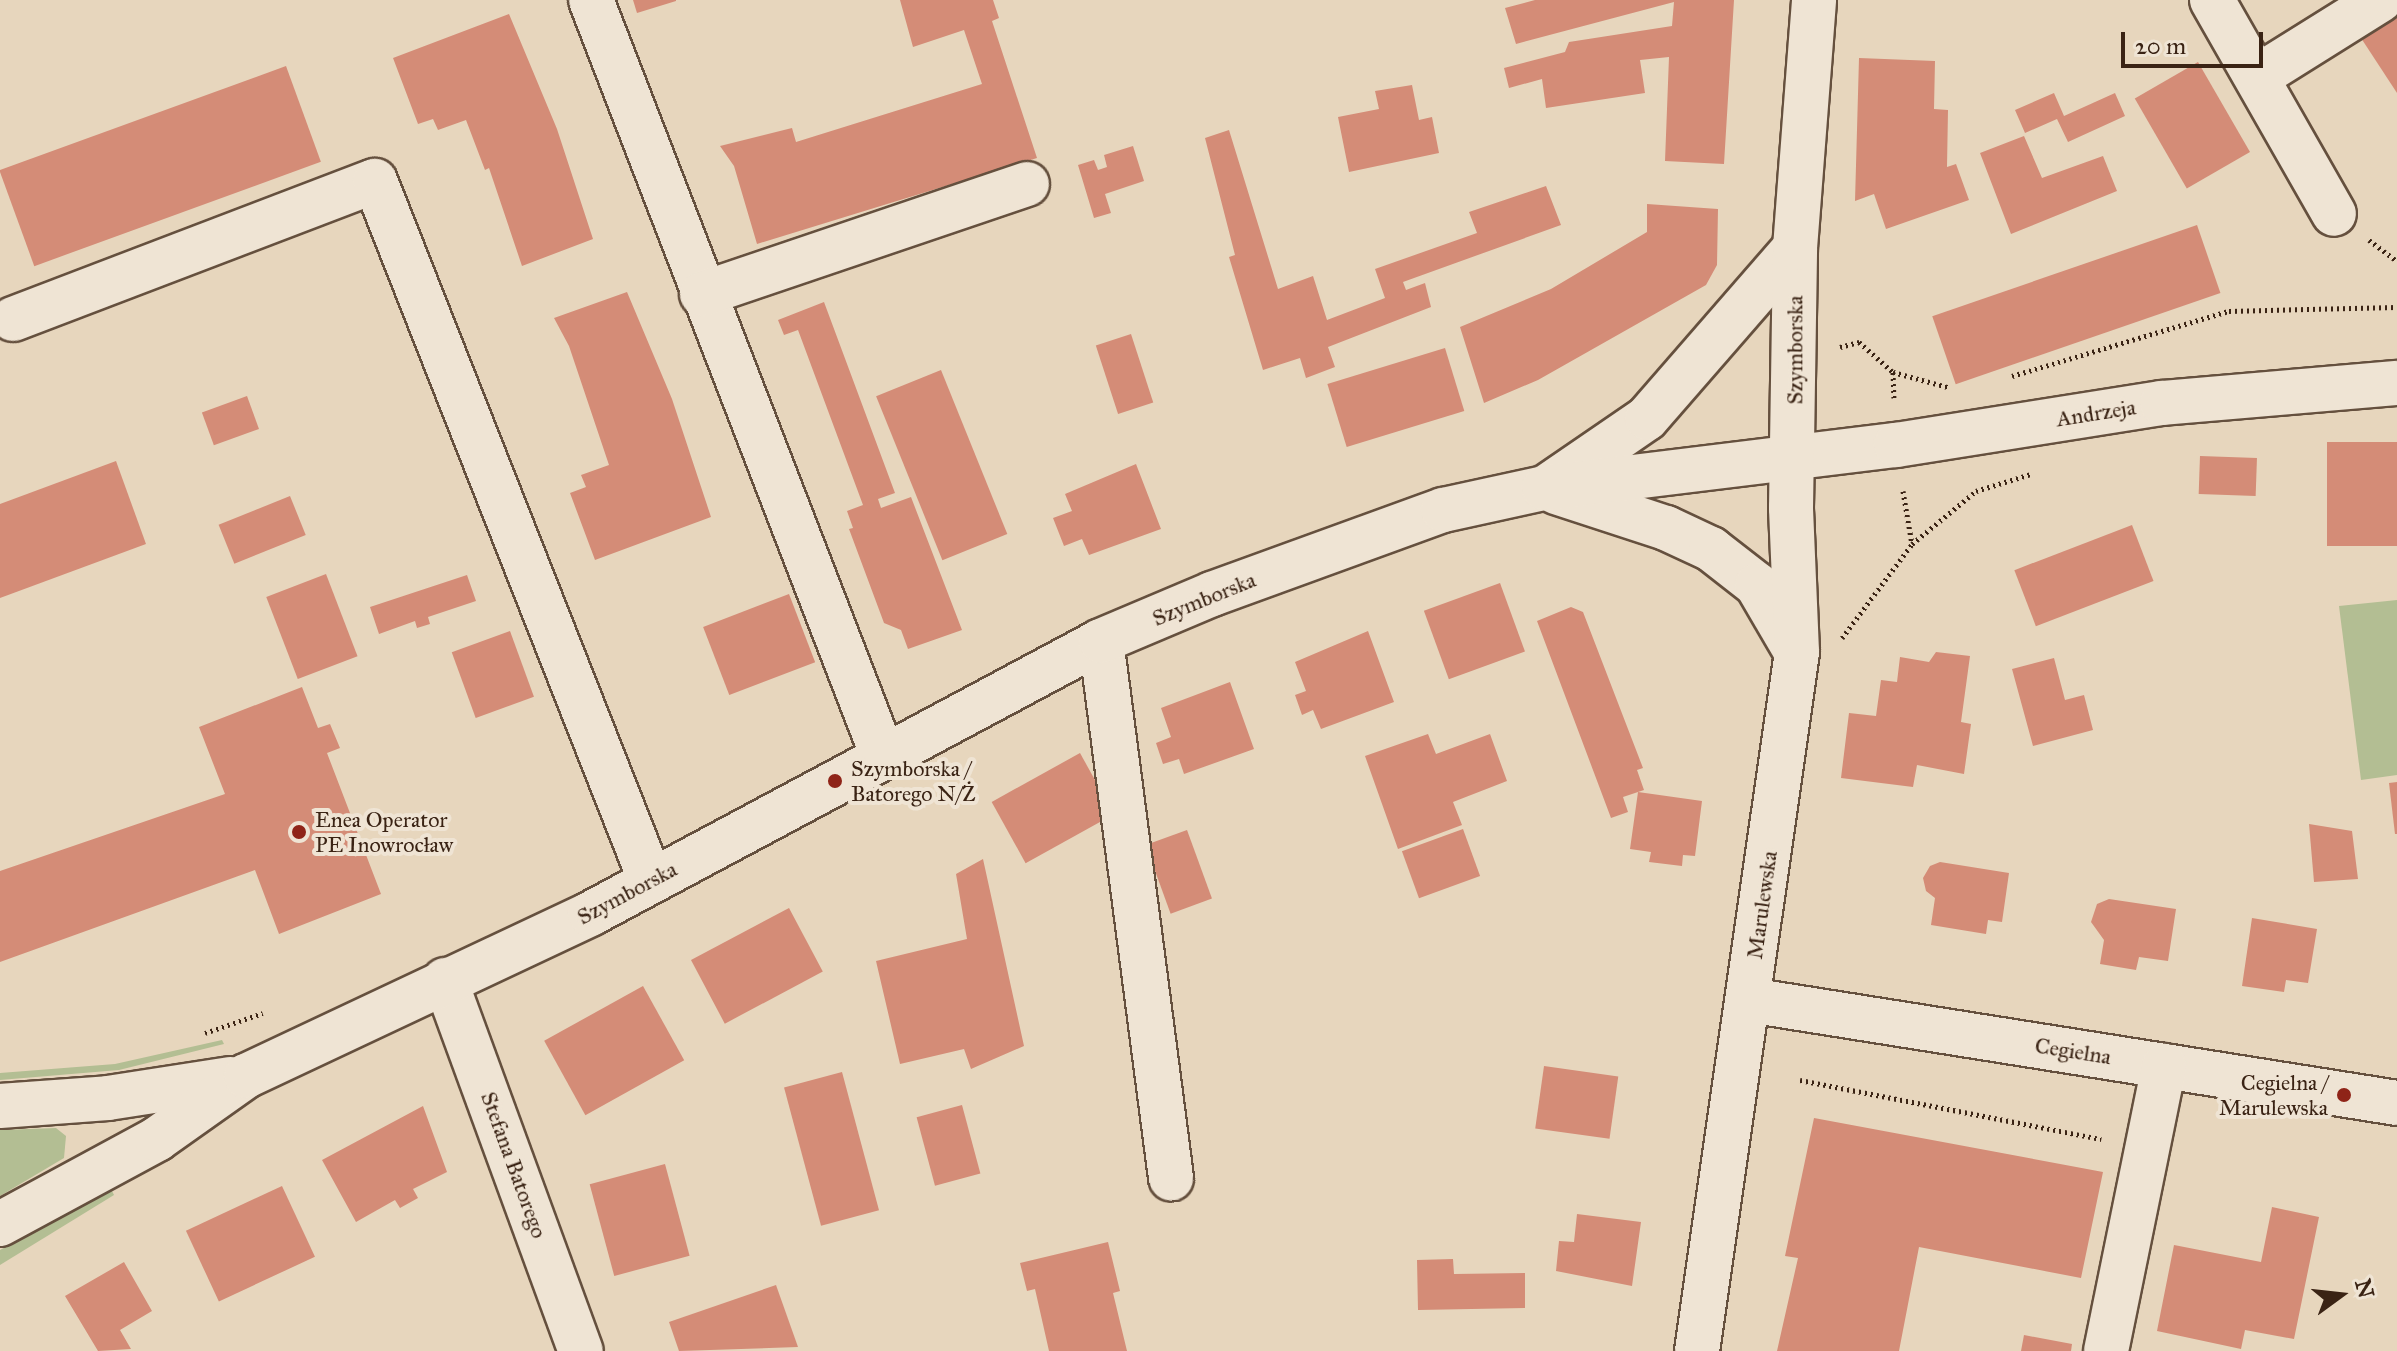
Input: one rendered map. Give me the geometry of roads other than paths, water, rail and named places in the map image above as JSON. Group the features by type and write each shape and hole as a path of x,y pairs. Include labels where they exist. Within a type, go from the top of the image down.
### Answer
{"street":[{"path":"591,0 883,756"},
{"name":"Szymborska","path":"0,1224 157,1139 246,1076 651,881 1101,641 1212,594 1443,510 1544,488 1796,457 1795,248 1814,0"},
{"path":"2212,0 2334,214"},
{"path":"2257,77 2380,0"},
{"path":"13,319 375,181 651,881"},
{"path":"702,294 1027,184"},
{"path":"1544,488 1647,418 1795,248"},
{"name":"Andrzeja","path":"1796,457 2162,403 2397,383"},
{"name":"Marulewska","path":"1697,1351 1797,652 1791,508 1796,457"},
{"path":"1544,488 1666,528 1711,549 1757,585 1797,652"},
{"path":"1101,641 1171,1178"},
{"name":"Stefana Batorego","path":"445,980 581,1351"},
{"name":"Cegielna","path":"1749,1000 2397,1103"},
{"path":"2106,1351 2164,1066"},
{"name":"Szymborska","path":"0,1106 108,1098 246,1076"}],"place":[{"name":"Szymborska / Batorego N/Ż","path":"835,781"},
{"name":"Enea Operator PE Inowrocław","path":"299,832"},
{"name":"Cegielna / Marulewska","path":"2344,1095"}]}
